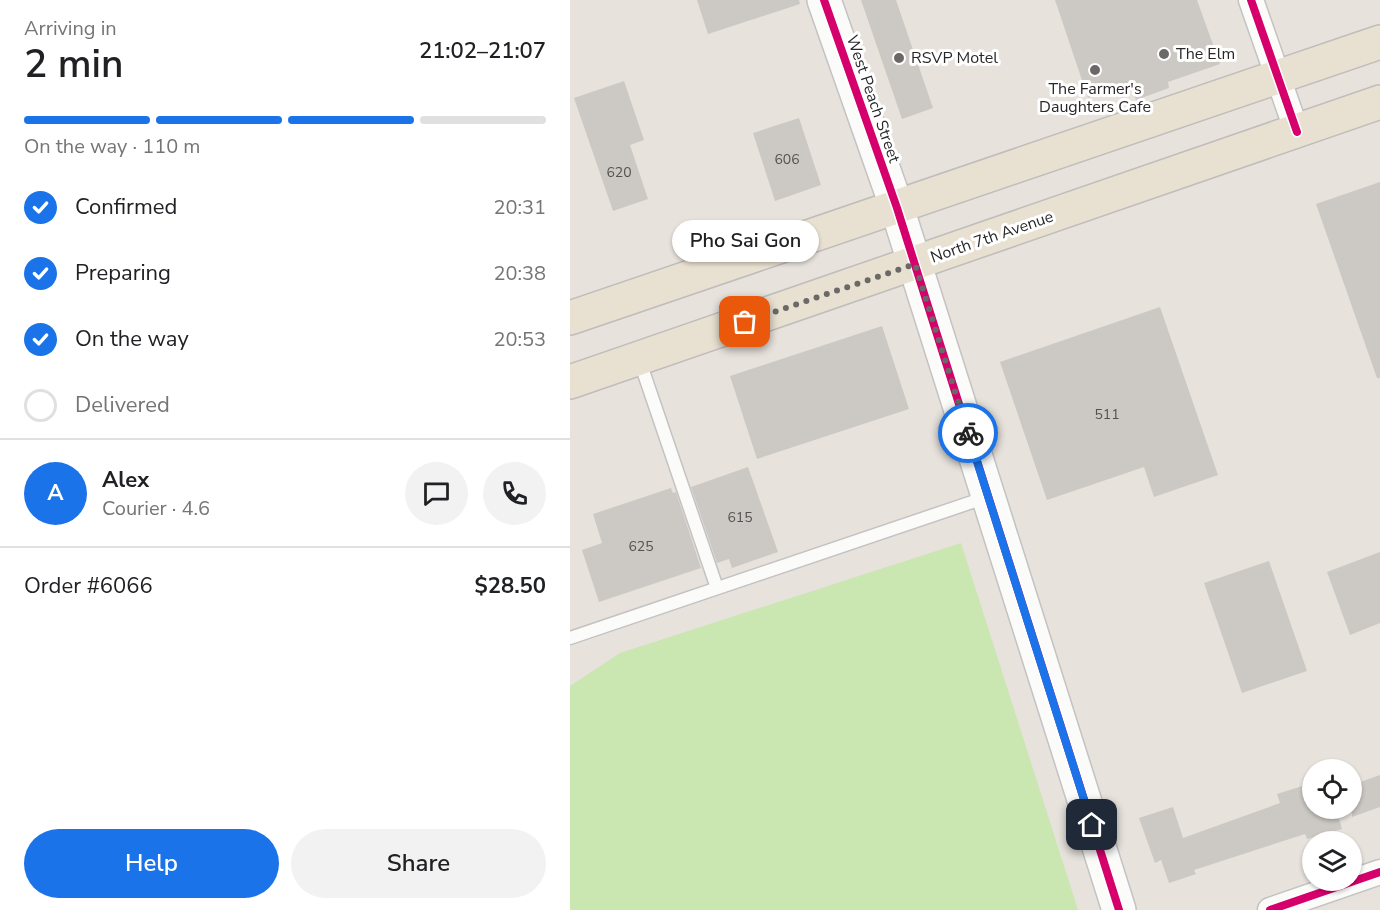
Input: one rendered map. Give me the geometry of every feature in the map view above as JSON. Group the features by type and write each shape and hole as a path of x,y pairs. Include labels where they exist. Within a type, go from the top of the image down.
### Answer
{"main road":[{"name":"West Peach Street","path":"824,0 897,208 1119,910"},
{"path":"570,318 1380,42"},
{"name":"North 7th Avenue","path":"570,382 1380,102"}],"street":[{"path":"1251,0 1297,132"},
{"path":"1270,910 1380,872"}],"lane":[{"path":"639,358 717,588"},
{"path":"570,638 989,497"}],"green space":[{"path":"961,543 1078,910 570,910 570,686 620,653"}],"building":[{"path":"697,0 799,0 800,4 708,34"},
{"name":"RSVP Motel","path":"861,0 896,0 933,108 902,119"},
{"name":"The Elm","path":"1055,0 1197,0 1220,64 1168,82 1169,88 1136,100 1130,84 1088,98"},
{"path":"624,81 644,140 630,145 648,199 613,211 574,98"},
{"path":"799,118 821,185 775,201 753,133"},
{"path":"1380,182 1380,378 1377,378 1316,204"},
{"path":"1160,307 1218,475 1154,497 1144,467 1047,500 1000,362"},
{"path":"882,326 909,409 757,459 730,376"},
{"path":"748,467 778,552 732,568 729,559 717,563 691,487"},
{"path":"671,488 673,493 676,492 701,568 599,602 582,550 602,543 593,514"},
{"path":"1380,552 1380,623 1350,635 1327,572"},
{"path":"1269,561 1307,671 1242,693 1204,583"},
{"path":"1380,775 1380,807 1362,813 1362,781"},
{"path":"1302,786 1302,819 1339,819 1342,829 1302,831 1302,835 1194,870 1196,874 1169,883 1161,860 1155,863 1139,818 1173,807 1183,838 1280,803 1277,794"}],"cycle path":[{"path":"824,0 897,208 1119,910"},
{"path":"1251,0 1297,132"},
{"path":"1270,910 1380,872"}],"way so far":[{"path":"745,322 915,264 968,433"}],"place":[{"name":"The Elm","path":"1164,54"},
{"name":"RSVP Motel","path":"899,58"},
{"name":"The Farmer's Daughters Cafe","path":"1095,70"},
{"name":"Pho Sai Gon","path":"745,322"}],"route":[{"path":"968,433 1092,825"}]}
